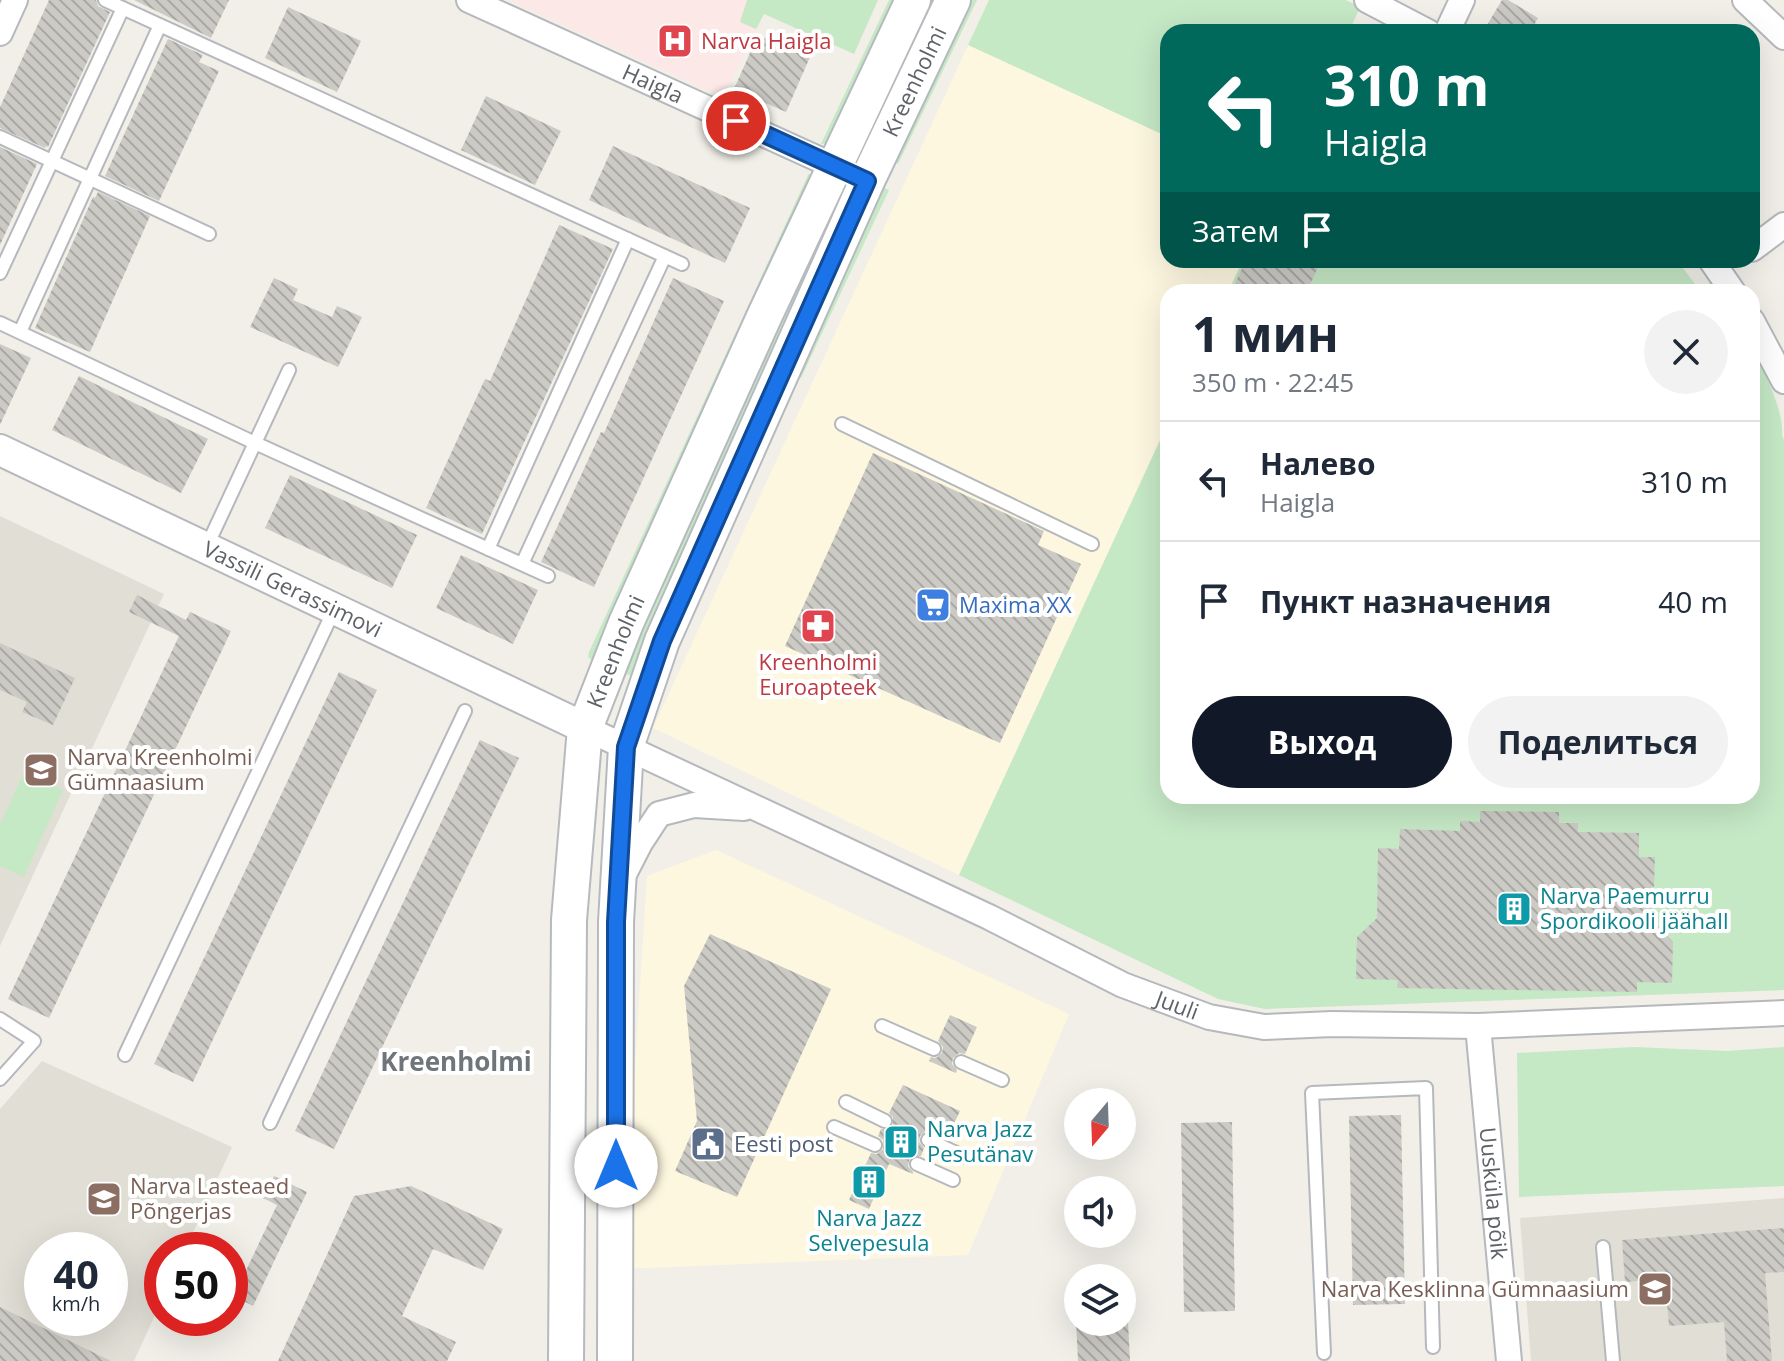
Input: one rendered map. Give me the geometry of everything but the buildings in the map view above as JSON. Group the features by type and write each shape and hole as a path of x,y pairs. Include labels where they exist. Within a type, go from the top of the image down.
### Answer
{"main road":[{"name":"Kreenholmi","path":"566,1361 569,920 585,728 626,623 764,317 913,0"},
{"name":"Kreenholmi","path":"615,1361 616,922 626,747 662,641 867,181 953,0"},
{"path":"567,1257 615,1257"}],"street":[{"path":"0,33 15,0"},
{"name":"Haigla","path":"469,0 867,181"},
{"path":"1367,0 1413,24"},
{"path":"1451,24 1462,0"},
{"path":"1745,0 1784,37"},
{"path":"1760,243 1784,225"},
{"path":"1760,336 1784,381"},
{"name":"Vassili Gerassimovi","path":"0,450 585,728"},
{"name":"Juuli","path":"585,728 989,917 1123,985 1209,1017 1264,1027 1332,1024 1478,1026 1784,1013"},
{"path":"618,885 659,814 694,805 758,809"},
{"name":"Uusküla põik","path":"1478,1026 1509,1361"}],"lane":[{"path":"105,0 682,264"},
{"path":"0,273 123,8"},
{"path":"20,332 160,25"},
{"path":"0,137 209,234"},
{"path":"488,549 628,239"},
{"path":"522,564 665,256"},
{"path":"0,323 548,576"},
{"path":"206,549 289,370"},
{"path":"842,424 1092,544"},
{"path":"125,1055 334,610"},
{"path":"270,1123 465,711"},
{"path":"0,1019 34,1041 0,1079"},
{"path":"882,1026 934,1049"},
{"path":"961,1062 1002,1080"},
{"path":"1324,1353 1312,1093 1426,1088 1433,1347"},
{"path":"846,1102 885,1121"},
{"path":"834,1127 875,1145"},
{"path":"928,1140 965,1157"},
{"path":"917,1164 953,1180"},
{"path":"1603,1247 1613,1361"}],"shaded area":[{"name":"Narva Haigla","path":"509,0 878,0 854,54 764,14 723,97"},
{"path":"989,0 1258,24 1160,24 1160,268 1239,268 1232,284 1160,284 1160,440 959,875 653,728"},
{"name":"Narva Kreenholmi Gümnaasium","path":"0,516 164,594 0,946"},
{"path":"716,850 1069,1014 968,1255 622,1269 647,876"},
{"name":"Narva Lasteaed Põngerjas","path":"42,1061 232,1147 193,1232 144,1232 145,1336 134,1361 0,1361 0,1109"},
{"name":"Narva Kesklinna Gümnaasium","path":"1784,1198 1784,1361 1531,1361 1520,1218"}],"green space":[{"path":"747,0 878,0 854,54 764,14 756,29 740,22"},
{"path":"889,0 901,0 831,143 821,144"},
{"path":"966,0 977,0 898,164 891,157"},
{"path":"989,0 1346,0 1360,7 1352,24 1160,24 1160,133 968,45"},
{"path":"809,173 812,178 593,661 588,657 589,652"},
{"path":"880,186 889,190 801,378 794,371"},
{"path":"839,189 848,193 645,637 632,676 620,672"},
{"path":"1239,268 1683,268 1695,284 1232,284"},
{"path":"1760,363 1777,404 1784,440 1784,990 1265,1009 1218,999 959,875 1160,440 1160,804 1760,804"},
{"path":"24,772 63,790 24,877 0,866 0,825"},
{"path":"1634,1047 1727,1051 1784,1047 1784,1186 1519,1197 1517,1053"}],"place":[{"name":"Narva Haigla","path":"675,41"},
{"name":"Maxima XX","path":"933,605"},
{"name":"Kreenholmi Euroapteek","path":"818,626"},
{"name":"Narva Kreenholmi Gümnaasium","path":"41,770"},
{"name":"Narva Paemurru Spordikooli jäähall","path":"1514,909"},
{"name":"Narva Jazz Pesutänav","path":"901,1142"},
{"name":"Eesti post","path":"708,1144"},
{"name":"Narva Jazz Selvepesula","path":"869,1182"},
{"name":"Narva Lasteaed Põngerjas","path":"104,1199"},
{"name":"Narva Kesklinna Gümnaasium","path":"1655,1289"}],"district":[{"name":"Kreenholmi","path":"456,1062"}],"route":[{"path":"616,1166 616,922 626,747 662,641 867,181 736,121"}]}
